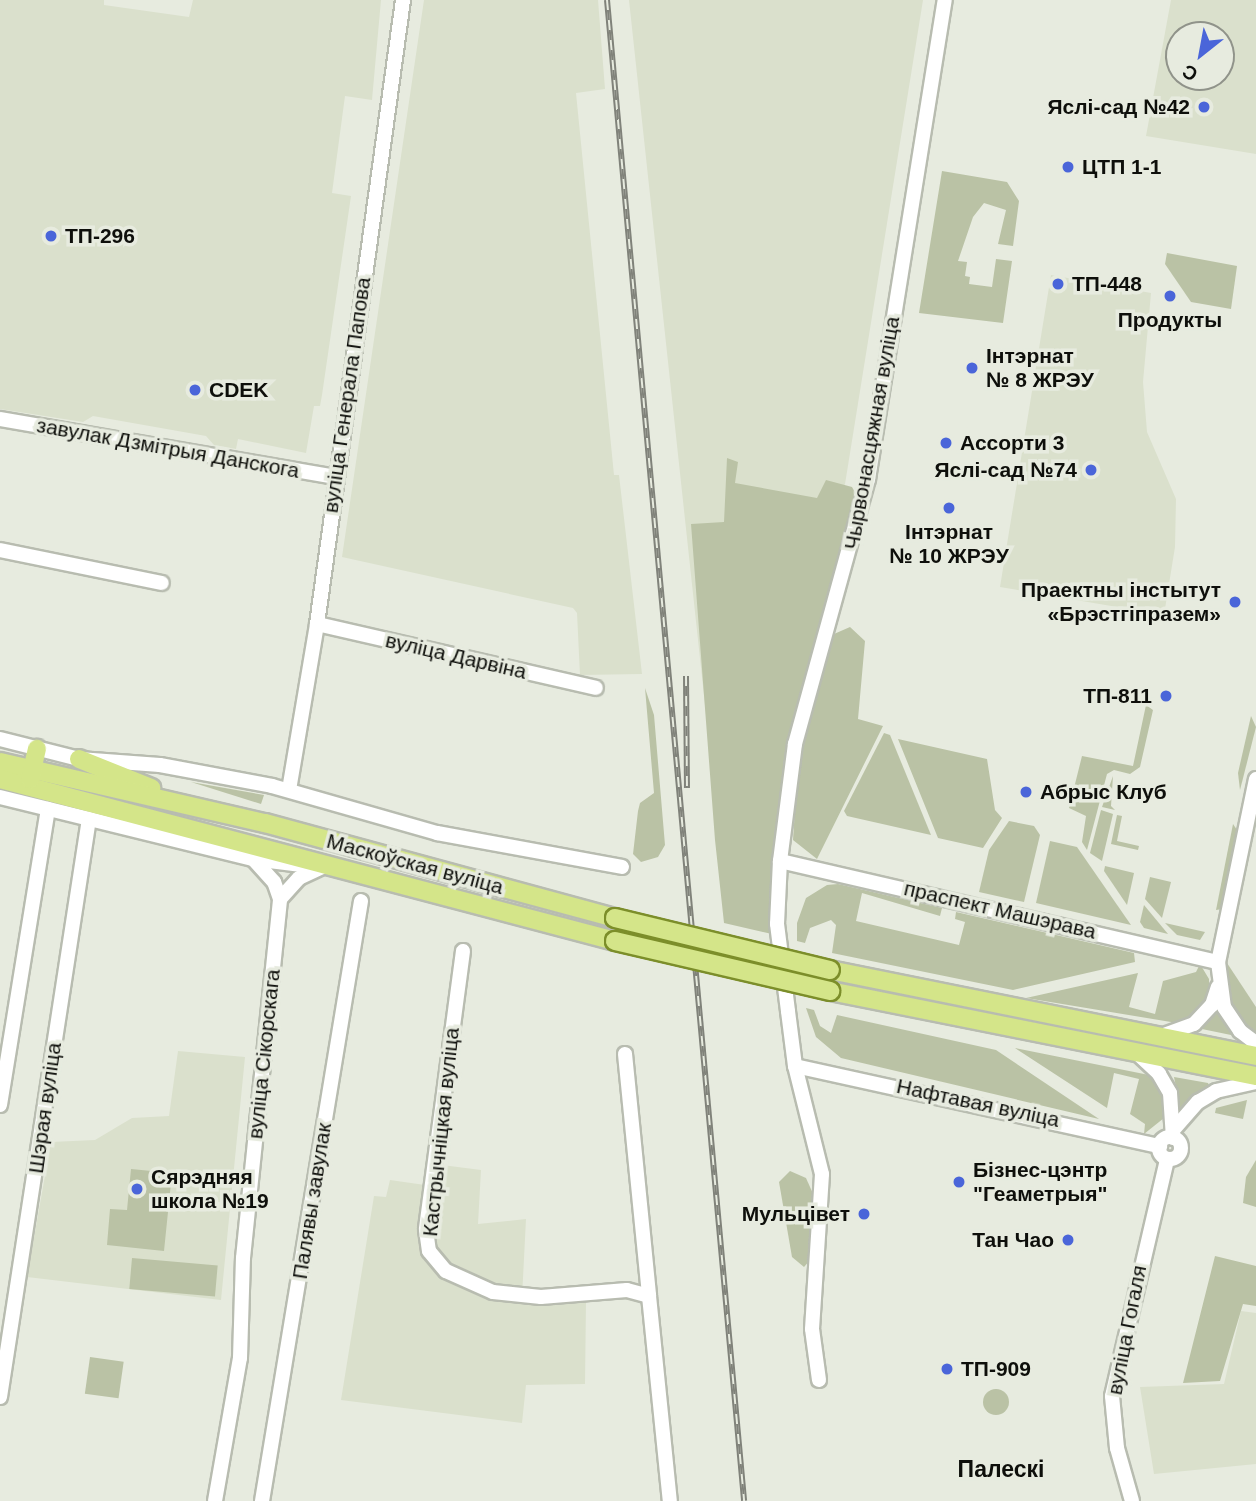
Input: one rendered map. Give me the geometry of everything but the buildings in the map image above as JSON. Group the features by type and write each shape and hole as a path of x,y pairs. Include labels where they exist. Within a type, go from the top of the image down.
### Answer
{"main road":[{"path":"37,749 41,789"},
{"path":"79,760 197,806"},
{"name":"Маскоўская вуліца","path":"0,762 41,789 197,806 615,918 830,970 1161,1036"},
{"name":"Маскоўская вуліца","path":"0,779 323,867 615,941 830,991 1140,1056"},
{"path":"1161,1036 1256,1056"},
{"path":"1140,1056 1256,1076"}],"street":[{"name":"вуліца Генерала Папова","path":"289,790 317,624 403,0"},
{"name":"Чырвонасцяжная вуліца","path":"780,861 795,744 867,489 945,0"},
{"name":"завулак Дзмітрыя Данскога","path":"0,419 336,477"},
{"path":"0,550 162,583"},
{"name":"вуліца Дарвіна","path":"317,624 596,688"},
{"name":"Маскоўская вуліца","path":"0,740 79,760 160,765 289,790 437,833 622,867"},
{"path":"1161,1036 1195,1024 1212,1005 1218,987 1218,962 1256,779"},
{"path":"0,1105 41,789"},
{"name":"Маскоўская вуліца","path":"0,796 41,789 89,819 253,859 323,867"},
{"name":"Шэрая вуліца","path":"0,1396 89,819"},
{"path":"253,859 274,882 280,899 299,878 323,867"},
{"name":"праспект Машэрава","path":"780,861 1218,962"},
{"path":"780,861 778,924 795,1066 822,1174 812,1329 819,1380"},
{"name":"вуліца Сікорскага","path":"215,1501 240,1358 243,1258 280,899"},
{"name":"Палявы завулак","path":"262,1501 361,901"},
{"name":"Кастрычніцкая вуліца","path":"463,951 426,1230 429,1251 453,1276 493,1292 541,1297 627,1290 649,1296"},
{"path":"1218,987 1230,1018 1256,1043"},
{"path":"625,1054 670,1501"},
{"path":"1140,1056 1159,1074 1170,1093 1174,1133"},
{"name":"Нафтавая вуліца","path":"795,1066 1160,1146"},
{"path":"1167,1159 1160,1146 1198,1102 1216,1091 1256,1082"},
{"name":"вуліца Гогаля","path":"1132,1501 1117,1448 1112,1396 1167,1159 1180,1152 1174,1133"}],"shaded area":[{"path":"0,0 104,0 104,5 189,17 193,0 381,0 372,100 345,96 332,193 351,196 322,395 320,406 314,406 306,453 238,439 236,449 214,445 206,436 93,416 83,422 0,409"},
{"path":"424,0 598,0 605,89 576,93 614,475 619,475 642,674 580,675 577,613 573,608 342,557"},
{"path":"629,0 923,0 845,484 706,714"},
{"name":"Яслі-сад №42","path":"1171,0 1256,0 1256,154 1146,136 1165,33 1165,91 1235,91 1235,21 1167,21"},
{"path":"942,171 1007,182 1019,201 1013,246 998,244 1006,210 984,203 973,217 958,261 967,262 965,276 970,277 969,284 992,287 996,259 1012,261 1003,323 919,313"},
{"path":"1167,253 1237,266 1231,309 1191,302 1165,264"},
{"name":"Яслі-сад №74","path":"1051,275 1151,293 1143,382 1147,432 1176,499 1175,547 1164,615 1000,587"},
{"path":"727,458 738,462 735,483 817,498 826,480 852,487 858,498 785,753 773,848 772,934 724,923 715,840 691,524 724,522"},
{"path":"850,627 865,641 858,719 883,726 817,859 793,840 797,777 815,695 834,634"},
{"path":"645,688 654,715 665,845 658,857 641,862 633,854 638,811 640,803 654,793"},
{"path":"1146,705 1153,710 1140,767 1130,774 1114,770 1107,774 1087,850 1082,842 1086,816 1069,808 1082,756 1133,766"},
{"path":"1251,716 1256,727 1240,790 1238,773"},
{"path":"884,733 890,735 931,835 847,816 844,811"},
{"path":"898,739 987,759 995,810 1002,818 983,848 938,838"},
{"path":"1113,776 1111,806 1115,810 1102,807"},
{"path":"191,782 264,795 261,804"},
{"path":"1101,810 1113,814 1102,861 1090,853"},
{"path":"1117,815 1122,816 1117,841 1139,846 1138,850 1111,844"},
{"path":"1009,821 1034,826 1040,835 1024,902 979,892 989,850"},
{"path":"1233,824 1237,830 1222,909 1216,910"},
{"path":"1050,841 1077,847 1131,925 1036,903"},
{"path":"1105,866 1134,873 1127,905 1104,871"},
{"path":"1150,877 1171,882 1162,918 1145,899"},
{"path":"838,884 942,908 940,916 862,893 856,921 959,945 965,922 955,919 956,912 1134,953 1135,962 1013,990 832,953 836,925 831,920 810,928 805,943 797,941 797,923 806,898 827,885"},
{"path":"1144,905 1168,934 1144,928 1140,922"},
{"path":"1165,923 1205,932 1200,940 1177,935"},
{"path":"1227,963 1256,1007 1256,1036 1239,1022 1226,996"},
{"path":"1200,964 1209,979 1209,993 1191,1019 1177,1023 1026,998 1138,973 1129,1007 1155,1014 1163,981 1196,972"},
{"path":"806,1008 814,1010 820,1026 831,1033 837,1015 996,1050 1099,1119 841,1058 816,1037"},
{"path":"1217,1008 1232,1033 1231,1035 1197,1028"},
{"path":"1015,1048 1149,1075 1165,1098 1164,1118 1144,1134 1145,1124 1130,1114 1139,1079 1114,1073 1107,1108"},
{"name":"Сярэдняя школа №19","path":"178,1051 245,1057 221,1300 27,1277 51,1142 95,1140 132,1118 169,1116"},
{"path":"1174,1077 1208,1083 1209,1085 1180,1108"},
{"path":"1247,1100 1243,1119 1215,1113 1216,1108"},
{"path":"1256,1160 1256,1207 1243,1203 1246,1177"},
{"path":"442,1165 481,1170 478,1224 526,1219 522,1298 586,1302 585,1384 526,1385 522,1423 341,1400 374,1196 386,1197 390,1180 439,1187"},
{"path":"131,1169 172,1173 164,1251 107,1245 110,1209 127,1210"},
{"path":"790,1171 806,1178 814,1196 811,1259 804,1267 792,1257 779,1182"},
{"path":"1215,1256 1256,1266 1256,1306 1243,1304 1220,1381 1183,1383"},
{"path":"132,1258 218,1265 215,1296 129,1289"},
{"path":"1241,1311 1256,1313 1256,1464 1154,1474 1140,1387 1224,1384"},
{"path":"90,1357 124,1362 119,1398 85,1394"},
{"path":"996,1389 1005,1393 1009,1402 1005,1411 996,1415 987,1411 983,1402 987,1393"}],"railway":[{"path":"607,0 744,1501"},
{"path":"686,676 687,788"}],"place":[{"name":"Яслі-сад №42","path":"1204,107"},
{"name":"ЦТП 1-1","path":"1068,167"},
{"name":"ТП-296","path":"51,236"},
{"name":"ТП-448","path":"1058,284"},
{"name":"Продукты","path":"1170,296"},
{"name":"Інтэрнат № 8 ЖРЭУ","path":"972,368"},
{"name":"CDEK","path":"195,390"},
{"name":"Ассорти 3","path":"946,443"},
{"name":"Яслі-сад №74","path":"1091,470"},
{"name":"Інтэрнат № 10 ЖРЭУ","path":"949,508"},
{"name":"Праектны інстытут «Брэстгіпразем»","path":"1235,602"},
{"name":"ТП-811","path":"1166,696"},
{"name":"Абрыс Клуб","path":"1026,792"},
{"name":"Бізнес-цэнтр \"Геаметрыя\"","path":"959,1182"},
{"name":"Сярэдняя школа №19","path":"137,1189"},
{"name":"Мульцівет","path":"864,1214"},
{"name":"Тан Чао","path":"1068,1240"},
{"name":"ТП-909","path":"947,1369"}],"district":[{"name":"Палескі","path":"1001,1469"}]}
